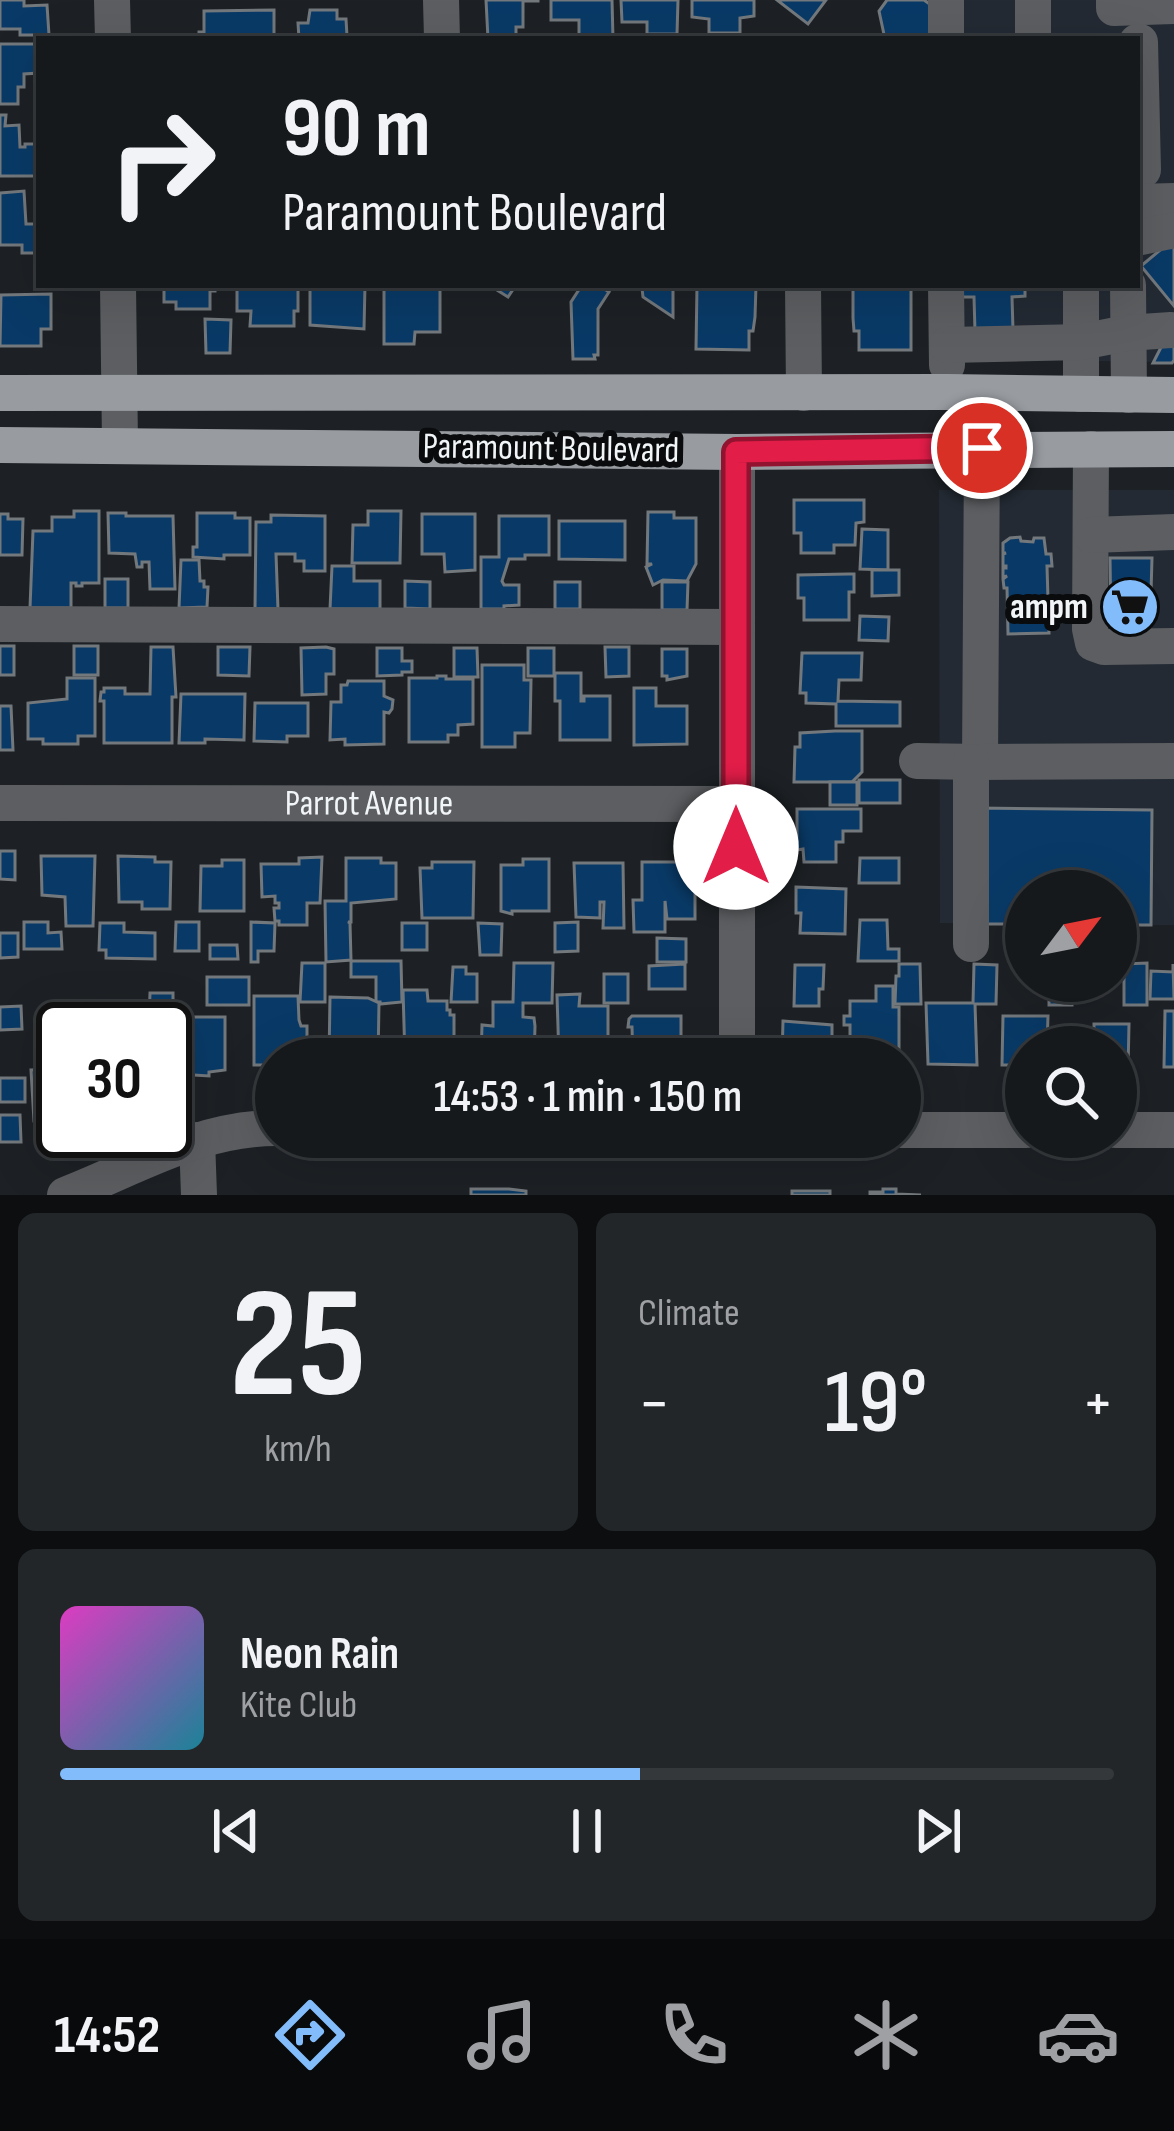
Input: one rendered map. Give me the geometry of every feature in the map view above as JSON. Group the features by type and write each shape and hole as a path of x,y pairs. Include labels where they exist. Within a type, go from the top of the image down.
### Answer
{"main road":[{"name":"Paramount Boulevard","path":"0,393 1174,395"},
{"name":"Paramount Boulevard","path":"0,445 736,452 1174,448"}],"street":[{"path":"112,0 113,36"},
{"path":"441,0 442,36"},
{"path":"946,0 946,36"},
{"path":"1033,0 1033,36"},
{"path":"1132,28 1174,5"},
{"path":"1140,131 1140,170"},
{"path":"1140,202 1174,201"},
{"path":"1140,237 1174,230"},
{"path":"118,288 120,444"},
{"path":"803,288 803,393"},
{"path":"946,288 947,392"},
{"path":"1081,288 1081,394"},
{"path":"1128,288 1130,395"},
{"path":"946,345 1081,342 1171,330"},
{"path":"970,944 982,448"},
{"path":"1091,449 1093,643 1174,646"},
{"path":"736,452 737,1038"},
{"path":"1090,535 1174,532"},
{"path":"0,624 736,627"},
{"path":"917,761 1174,761"},
{"name":"Parrot Avenue","path":"0,803 736,804"},
{"path":"65,1195 197,1140 255,1129"},
{"path":"921,1130 1005,1130"},
{"path":"1137,1130 1174,1130"},
{"path":"197,1140 199,1195"}],"shaded area":[{"path":"926,0 1174,0 1174,362 931,359 930,288 1140,288 1140,36 926,36"},
{"path":"939,490 1174,490 1174,925 1137,925 1137,870 1005,870 1005,924 940,923"}],"building":[{"path":"0,0 47,5 49,35 0,29"},
{"path":"486,0 538,0 523,1 523,27 516,27 516,36 488,36"},
{"path":"551,0 612,0 613,36 579,36 579,20 551,20"},
{"path":"621,0 678,0 677,34 647,34 647,22 622,22"},
{"path":"692,0 754,0 754,16 740,18 740,33 709,33 709,19 692,17"},
{"path":"777,0 826,0 808,24"},
{"path":"887,0 924,0 931,5 932,36 884,36 879,11"},
{"path":"274,10 274,36 199,36 204,32 204,11"},
{"path":"310,10 337,10 337,19 346,19 347,36 299,36 298,23 308,23"},
{"path":"0,44 36,44 36,73 24,74 18,104 0,104"},
{"path":"0,115 6,115 5,126 19,125 20,147 36,144 36,176 0,176"},
{"path":"24,191 26,224 36,224 36,253 22,253 22,245 0,245 0,193"},
{"path":"1171,241 1174,245 1174,306 1141,266"},
{"path":"164,288 215,288 210,291 210,309 176,309 176,302 164,302"},
{"path":"237,288 298,288 294,326 250,326 251,311 237,311"},
{"path":"310,288 365,288 364,329 310,325"},
{"path":"384,288 440,288 440,332 415,332 414,344 384,344"},
{"path":"494,288 514,288 508,297"},
{"path":"580,288 609,292 598,309 595,359 573,359 571,302"},
{"path":"642,288 673,288 673,317 643,297"},
{"path":"697,288 756,288 749,350 696,349"},
{"path":"853,288 911,288 911,350 859,350 859,331 854,331"},
{"path":"961,288 1025,288 1025,296 1012,297 1013,330 975,331 974,297 961,297"},
{"path":"51,294 51,329 41,329 41,346 0,346 1,295"},
{"path":"205,319 231,320 230,353 206,353"},
{"path":"1174,322 1174,360 1153,363"},
{"path":"794,500 864,500 864,522 856,523 855,545 834,545 834,553 801,553 801,533 794,533"},
{"path":"74,511 99,511 99,583 71,583 71,608 30,608 33,531 52,531 52,517 74,517"},
{"path":"368,511 401,511 400,563 352,563 353,525 368,525"},
{"path":"648,512 696,518 696,564 687,581 663,580 653,585 646,567 652,564 647,564"},
{"path":"108,513 173,516 175,589 150,589 149,562 137,567 135,554 109,553"},
{"path":"197,513 250,518 250,555 193,557"},
{"path":"0,514 23,519 22,555 0,555"},
{"path":"422,514 475,514 475,570 445,572 444,554 422,554"},
{"path":"271,515 325,516 325,571 304,571 304,561 295,561 295,554 276,554 278,609 255,609 256,522 271,522"},
{"path":"499,516 549,516 549,555 509,559 502,581 519,585 519,605 481,609 481,557 499,557"},
{"path":"559,521 625,521 625,560 559,559"},
{"path":"862,529 888,530 888,570 860,569"},
{"path":"1020,537 1033,542 1044,538 1046,554 1051,554 1052,566 1047,566 1049,633 1008,634 1003,543"},
{"name":"ampm","path":"1110,558 1152,558 1150,627 1111,627"},
{"path":"181,560 199,560 200,581 208,587 207,607 179,608"},
{"path":"332,566 354,566 354,581 380,581 380,609 330,609"},
{"path":"872,570 899,570 899,595 872,596"},
{"path":"854,574 849,620 804,620 798,575"},
{"path":"105,579 128,579 128,608 105,608"},
{"path":"405,581 430,582 430,609 405,608"},
{"path":"555,582 580,582 580,609 555,609"},
{"path":"662,582 688,582 687,610 662,610"},
{"path":"860,616 889,617 888,641 859,640"},
{"path":"0,646 14,646 14,675 0,675"},
{"path":"74,646 98,646 98,675 74,675"},
{"path":"151,647 173,647 172,743 104,743 101,692 125,688 125,694 150,694"},
{"path":"218,647 250,647 249,676 218,675"},
{"path":"605,647 629,647 629,676 606,677"},
{"path":"301,648 334,649 334,674 326,674 326,694 302,695"},
{"path":"377,648 402,648 402,661 412,661 412,672 377,676"},
{"path":"454,648 477,648 478,677 454,677"},
{"path":"528,648 554,648 554,676 528,676"},
{"path":"662,649 687,649 687,676 667,680 662,676"},
{"path":"802,653 862,653 861,680 839,680 838,701 900,702 900,726 836,726 836,704 806,703 806,693 800,693"},
{"path":"482,665 524,665 524,680 531,680 530,733 515,733 515,747 482,747"},
{"path":"555,673 581,673 581,701 584,696 610,696 610,740 560,740"},
{"path":"67,678 95,678 95,736 78,736 78,744 28,739 28,703 67,699"},
{"path":"409,678 473,679 473,724 458,725 458,735 448,735 448,742 409,742"},
{"path":"384,681 384,696 393,700 389,713 384,712 384,744 345,745 345,739 330,740 331,702 341,702 341,685"},
{"path":"634,688 656,688 656,706 687,706 687,744 634,745"},
{"path":"181,694 245,694 244,740 179,743"},
{"path":"255,703 308,703 308,736 287,736 287,742 254,741"},
{"path":"0,706 11,706 13,750 0,750"},
{"path":"862,731 862,772 852,782 794,782 800,733"},
{"path":"859,780 900,780 900,803 859,803"},
{"path":"830,782 857,782 857,805 830,805"},
{"path":"976,808 1152,810 1151,925 1137,925 1137,870 1005,870 1005,924 975,924"},
{"path":"797,809 861,809 861,831 843,831 843,842 836,842 836,862 804,862 803,849 797,850"},
{"path":"0,851 15,851 15,880 0,879"},
{"path":"41,856 95,856 93,926 66,926 65,897 42,895"},
{"path":"118,856 171,862 170,909 142,909 142,902 119,902"},
{"path":"322,857 320,903 307,903 307,925 279,925 275,896 262,897 261,864 299,864 299,858"},
{"path":"346,858 396,863 396,899 351,903 351,960 326,962 325,901 346,901"},
{"path":"860,858 899,858 899,883 859,883"},
{"path":"523,859 549,859 549,911 501,911 501,865 523,865"},
{"path":"222,860 244,860 244,911 200,911 201,866 222,866"},
{"path":"432,862 474,862 473,918 422,918 420,868 432,868"},
{"path":"642,862 695,862 695,919 667,919 665,901 665,932 634,932 633,900 642,900"},
{"path":"574,863 623,863 624,928 603,928 604,902 600,902 600,918 576,917"},
{"path":"796,887 846,889 845,934 800,933"},
{"path":"860,920 887,920 888,949 899,949 899,961 858,961"},
{"path":"24,922 48,922 48,933 61,932 62,949 24,949"},
{"path":"176,922 199,922 199,951 175,951"},
{"path":"251,922 275,923 274,951 258,951 258,962 251,962"},
{"path":"578,922 578,951 555,952 555,923"},
{"path":"100,923 124,923 124,932 155,933 155,959 106,958 106,950 99,950"},
{"path":"402,923 427,923 427,950 402,950"},
{"path":"478,923 502,924 501,955 480,955"},
{"path":"0,933 18,933 18,957 0,958"},
{"path":"657,938 686,939 686,962 657,962"},
{"path":"210,945 237,945 238,959 210,959"},
{"path":"351,961 401,961 402,1002 376,1002 376,977 351,977"},
{"path":"302,963 325,963 325,1002 300,1002"},
{"path":"514,963 553,963 552,1003 523,1003 523,1017 534,1018 535,1038 482,1038 482,1025 493,1026 493,1002 513,1002"},
{"path":"1137,963 1147,963 1147,1005 1124,1005 1137,1002"},
{"path":"685,964 685,989 649,989 649,966"},
{"path":"899,964 920,964 921,1004 895,1004"},
{"path":"974,964 997,965 996,1004 975,1004 977,1065 928,1064 926,1003 973,1003"},
{"path":"1173,964 1174,999 1150,999 1151,971 1173,972"},
{"path":"795,965 824,965 819,1006 794,1006"},
{"path":"453,967 466,967 466,974 477,974 477,1002 451,1002"},
{"path":"604,974 628,974 628,1003 604,1003"},
{"path":"207,977 249,977 249,1005 207,1005"},
{"path":"876,986 893,986 899,1038 850,1038 844,1016 850,1016 850,1001 876,1001"},
{"path":"403,990 427,990 428,1001 447,1001 447,1010 454,1015 454,1038 404,1038"},
{"path":"150,993 173,993 173,1002 150,1002"},
{"path":"580,994 579,1006 608,1006 608,1038 558,1038 557,995"},
{"path":"254,996 298,996 299,1020 307,1026 307,1038 255,1038 254,1065"},
{"path":"330,997 368,998 379,1003 378,1038 329,1038"},
{"path":"21,1006 22,1029 0,1030 0,1007"},
{"path":"1165,1011 1174,1011 1174,1067 1164,1067"},
{"path":"681,1016 681,1038 632,1038 629,1019"},
{"path":"1003,1016 1048,1016 1048,1026 1005,1026 1002,1065"},
{"path":"192,1017 225,1017 225,1070 209,1072 209,1076 192,1075"},
{"path":"783,1021 832,1025 832,1038 783,1038"},
{"path":"31,1070 36,1070 36,1121 34,1121"},
{"path":"0,1078 25,1078 25,1102 0,1102"},
{"path":"0,1115 20,1115 21,1142 0,1142"},
{"path":"471,1189 509,1189 526,1191 526,1195 471,1195"},
{"path":"896,1189 896,1194 921,1195 870,1195"},
{"path":"792,1191 830,1191 830,1195 792,1195"}],"place":[{"name":"ampm","path":"1130,607"}],"route":[{"path":"736,847 736,452 982,448"}]}
